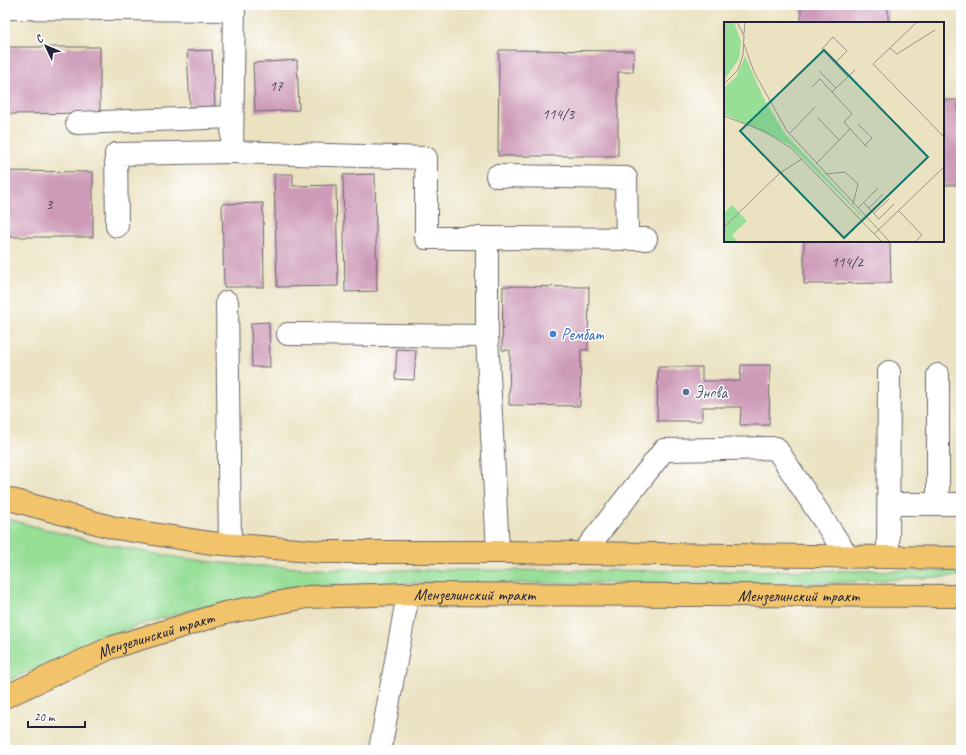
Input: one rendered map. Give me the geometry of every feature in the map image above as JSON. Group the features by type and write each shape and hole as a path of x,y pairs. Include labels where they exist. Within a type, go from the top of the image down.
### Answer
{"main road":[{"path":"5,498 115,528 211,543 322,552 498,552 961,558"},
{"name":"Мензелинский тракт","path":"5,697 110,648 225,612 307,597 408,594 961,596"}],"street":[{"path":"5,8 234,7 232,152"},
{"path":"77,123 232,117"},
{"path":"117,226 116,154 232,152 426,158 426,238 636,239 626,178 497,176"},
{"path":"487,238 487,336 498,552"},
{"path":"227,302 230,544"},
{"path":"288,334 487,336"},
{"path":"888,557 889,372"},
{"path":"938,375 938,504"},
{"path":"583,553 664,450 776,448 848,557"},
{"path":"889,504 961,504"},
{"path":"380,750 408,594"}],"green space":[{"path":"5,518 82,539 134,550 187,559 254,566 377,570 961,571 961,576 830,583 421,583 349,584 292,588 186,611 133,627 5,682"}],"building":[{"path":"801,5 888,5 888,22 801,22"},
{"path":"5,47 100,47 100,113 5,114"},
{"path":"212,50 215,106 190,108 187,51"},
{"path":"499,50 634,51 633,72 618,72 618,156 498,156"},
{"path":"297,60 299,110 255,112 253,63"},
{"path":"944,100 958,100 959,185 944,185"},
{"path":"5,171 93,172 93,237 5,237"},
{"path":"274,174 293,174 293,186 336,185 338,286 277,287"},
{"path":"375,174 377,291 345,292 343,175"},
{"path":"263,203 264,287 224,287 222,204"},
{"path":"804,242 890,242 891,283 804,284"},
{"path":"503,286 589,287 588,350 581,350 580,406 509,405 510,350 502,350"},
{"path":"269,322 270,367 252,367 251,323"},
{"path":"397,349 416,350 414,380 395,379"},
{"path":"741,365 770,365 769,425 740,425 741,407 702,407 702,421 657,421 658,367 702,367 702,381 740,381"}],"place":[{"name":"Рембат","path":"553,334"},
{"name":"Энова","path":"686,392"}]}
